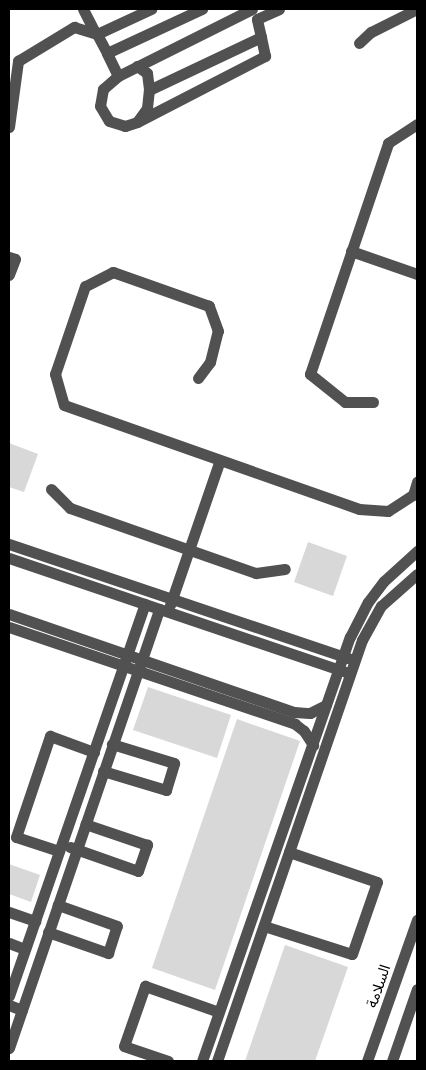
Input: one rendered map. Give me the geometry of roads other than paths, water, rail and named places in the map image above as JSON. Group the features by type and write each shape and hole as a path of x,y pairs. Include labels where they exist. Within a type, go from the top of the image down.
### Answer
{"street":[{"path":"83,9 118,76"},
{"path":"10,127 18,61 74,27 96,34 151,9"},
{"path":"107,53 202,9"},
{"path":"252,12 261,37 265,56 137,122 125,126 109,121 100,106 103,89 118,76 252,12 278,9"},
{"path":"359,43 371,32 417,9"},
{"path":"149,90 261,37"},
{"path":"136,66 147,72 149,90 147,108 137,122"},
{"path":"373,402 345,402 310,374 388,143 417,124"},
{"path":"351,251 417,274"},
{"path":"9,257 15,259 9,274"},
{"path":"198,378 210,362 218,331 209,306 113,272 85,286 55,374 64,405 359,509 388,511 413,495 417,482"},
{"path":"9,1048 140,665 163,611 172,599 220,460"},
{"path":"51,489 70,508 256,573 285,569"},
{"path":"9,544 349,659"},
{"path":"217,1061 350,674 349,659 357,621 368,602 384,581 417,551"},
{"path":"9,558 350,674"},
{"path":"202,1061 339,670 349,659 381,606 417,574"},
{"path":"9,996 145,604"},
{"path":"9,614 295,724 304,732 312,745"},
{"path":"9,628 126,660"},
{"path":"140,665 294,712 310,714 326,705"},
{"path":"85,824 147,845 138,871 76,850 16,837 50,736 94,752"},
{"path":"103,771 166,790 174,763 112,744"},
{"path":"264,926 352,954 377,882 289,852"},
{"path":"48,932 108,953 118,926 58,905"},
{"path":"9,912 35,921"},
{"name":"السلامة","path":"367,1061 417,920"},
{"path":"9,943 25,949"},
{"path":"168,1061 124,1046 145,986 220,1012"},
{"path":"392,1061 417,989"},
{"path":"410,1012 417,999"},
{"path":"9,1005 22,1010"}]}
